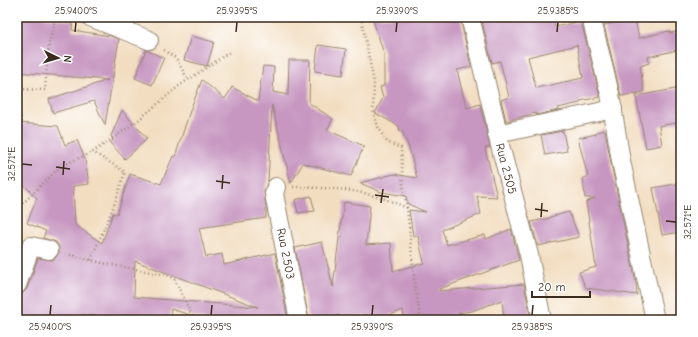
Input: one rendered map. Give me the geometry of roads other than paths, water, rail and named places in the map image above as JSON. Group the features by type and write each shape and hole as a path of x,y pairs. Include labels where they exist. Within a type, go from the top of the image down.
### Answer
{"street":[{"path":"90,17 149,40"},
{"name":"Rua 2.505","path":"470,17 497,134 529,255 542,320"},
{"path":"591,17 613,109 621,161 655,320"},
{"path":"497,134 613,109"},
{"name":"Rua 2.503","path":"276,187 274,194 298,316"},
{"path":"17,285 31,246 49,250"}]}
